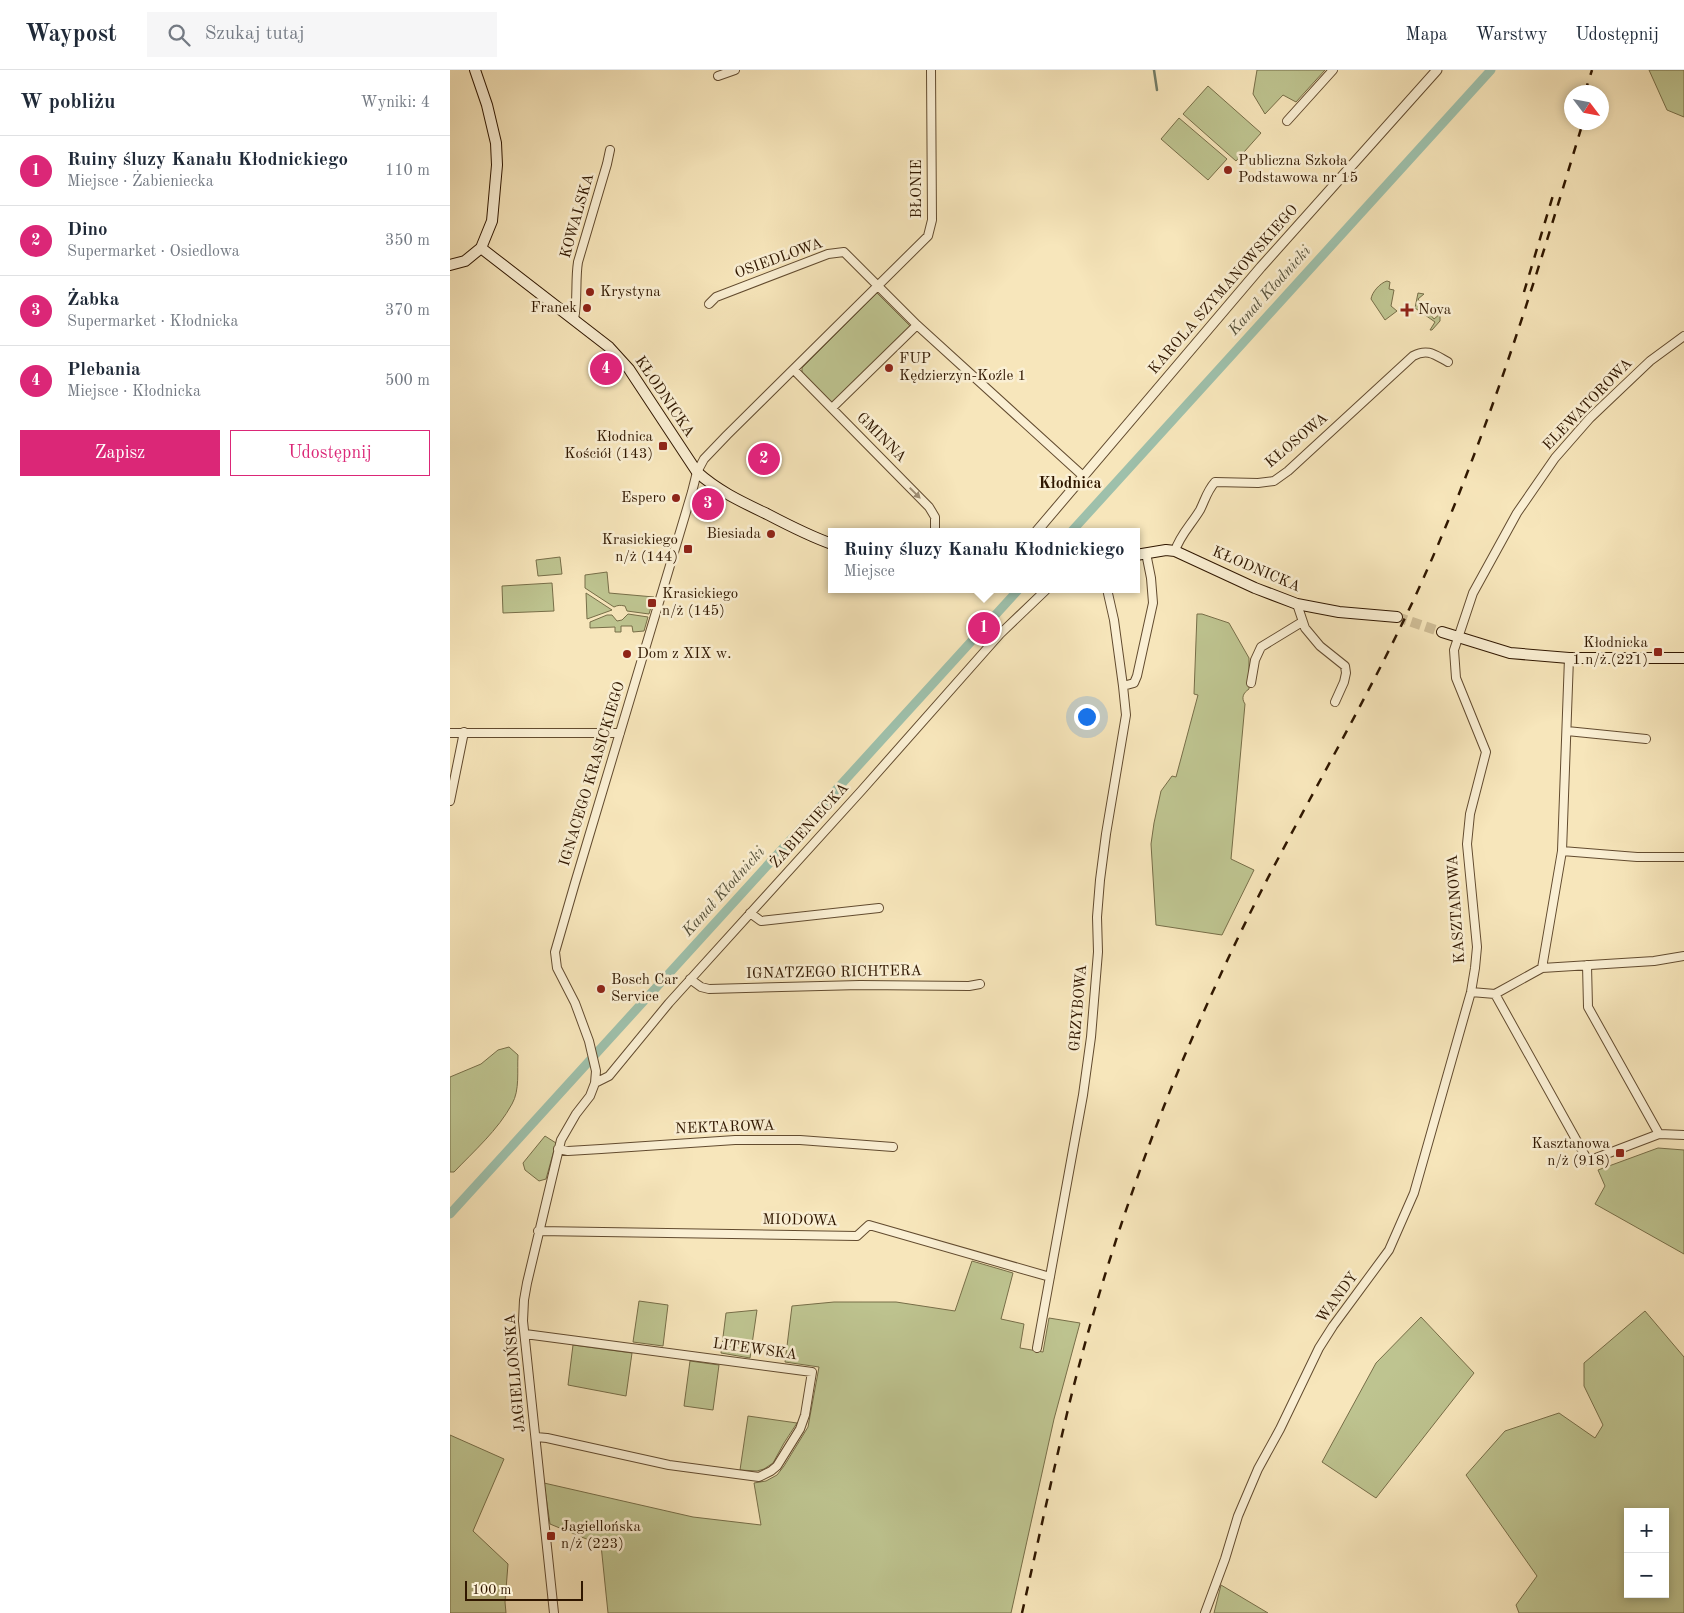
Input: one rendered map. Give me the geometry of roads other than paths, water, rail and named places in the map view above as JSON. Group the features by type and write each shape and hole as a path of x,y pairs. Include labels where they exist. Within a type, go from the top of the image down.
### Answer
{"main road":[{"path":"450,265 465,261 481,248 492,221 497,158 492,125 475,70"},
{"name":"KŁODNICKA","path":"481,248 558,309 600,338 629,369 697,472 712,486 802,532 828,542"},
{"name":"KŁODNICKA","path":"1141,554 1166,550 1175,551 1255,588 1298,604 1339,612 1397,617"},
{"path":"1442,632 1510,653 1569,658 1684,658"}],"street":[{"path":"718,76 735,70"},
{"name":"BŁONIE","path":"794,370 928,236 932,220 930,70"},
{"path":"1287,121 1332,70"},
{"name":"KAROLA SZYMANOWSKIEGO","path":"1039,528 1261,267 1436,70"},
{"name":"KOWALSKA","path":"574,319 578,262 610,150"},
{"name":"OSIEDLOWA","path":"709,304 716,297 828,254 844,252 877,286"},
{"path":"877,286 1083,476"},
{"path":"832,408 916,324"},
{"name":"ELEWATOROWA","path":"1458,638 1473,593 1517,513 1555,458 1590,418 1650,361 1684,336"},
{"name":"KŁOSOWA","path":"1175,551 1178,540 1200,510 1210,488 1216,482 1258,483 1274,481 1288,471 1414,356 1429,352 1448,362"},
{"path":"697,472 704,459 794,370"},
{"name":"GMINNA","path":"794,370 929,507 935,517 935,528"},
{"name":"IGNACEGO KRASICKIEGO","path":"595,1083 596,1071 589,1041 575,1003 557,968 555,952 697,472"},
{"path":"1123,686 1134,683 1137,676 1153,603 1151,578 1141,554"},
{"name":"ŻABIENIECKA","path":"595,1083 609,1076 690,979 1000,634 1043,593"},
{"name":"GRZYBOWA","path":"1037,1348 1083,1095 1091,1037 1098,952 1097,917 1100,880 1126,715 1114,620 1108,593"},
{"path":"1298,604 1305,628 1320,646 1345,666 1344,682 1335,702"},
{"path":"1251,683 1255,660 1261,647 1302,622"},
{"name":"KASZTANOWA","path":"1458,638 1454,650 1456,678 1486,752 1467,828 1477,947 1471,992"},
{"path":"1542,968 1562,851 1569,658"},
{"path":"1567,731 1646,740"},
{"path":"450,801 464,732"},
{"path":"450,733 620,733"},
{"path":"1562,851 1637,857 1684,857"},
{"path":"750,914 761,921 879,908"},
{"path":"1471,992 1495,994 1542,968 1654,961 1684,956"},
{"path":"1587,965 1588,1007 1659,1134"},
{"name":"IGNATZEGO RICHTERA","path":"690,979 701,987 709,989 860,985 969,986 980,984"},
{"name":"WANDY","path":"1205,1613 1238,1516 1258,1469 1280,1429 1319,1348 1389,1250 1402,1224 1414,1193 1471,992"},
{"path":"1495,994 1588,1161 1659,1134 1684,1135"},
{"name":"JAGIELLOŃSKA","path":"554,1613 525,1334 524,1300 558,1149 564,1132 590,1096 595,1083"},
{"name":"NEKTAROWA","path":"558,1149 568,1151 735,1140 800,1140 893,1147"},
{"name":"MIODOWA","path":"538,1231 857,1236 869,1225 1050,1277"},
{"name":"LITEWSKA","path":"525,1334 812,1372 805,1415 800,1429 777,1466 772,1471 759,1477 682,1468 536,1437"}],"waterway":[{"path":"1154,70 1157,90"},
{"name":"Kanał Kłodnicki","path":"1075,528 1491,70"},
{"name":"Kanał Kłodnicki","path":"450,1214 1015,593"}],"tunnel":[{"path":"1397,617 1442,632"}],"railway":[{"path":"1587,85 1592,70"},
{"path":"1022,1613 1080,1360 1116,1239 1159,1120 1199,1023 1238,938 1382,664 1440,541 1507,364 1581,130"},
{"path":"1524,292 1554,192"}],"place":[{"name":"Publiczna Szkoła Podstawowa nr 15","path":"1228,170"},
{"name":"Krystyna","path":"590,292"},
{"name":"Franek","path":"587,308"},
{"name":"Nova","path":"1407,310"},
{"name":"FUP Kędzierzyn-Koźle 1","path":"889,368"},
{"name":"Plebania","path":"606,369"},
{"name":"Kłodnica Kościół (143)","path":"663,446"},
{"name":"Dino","path":"764,459"},
{"name":"Espero","path":"676,498"},
{"name":"Żabka","path":"708,504"},
{"name":"Biesiada","path":"771,534"},
{"name":"Krasickiego n/ż (144)","path":"688,549"},
{"name":"Krasickiego n/ż (145)","path":"652,603"},
{"name":"Ruiny śluzy Kanału Kłodnickiego","path":"984,628"},
{"name":"Kłodnicka 1 n/ż (221)","path":"1658,652"},
{"name":"Dom z XIX w.","path":"627,654"},
{"name":"Bosch Car Service","path":"601,989"},
{"name":"Kasztanowa n/ż (918)","path":"1620,1153"},
{"name":"Jagiellońska n/ż (223)","path":"551,1536"}],"district":[{"name":"Kłodnica","path":"1070,484"}]}
